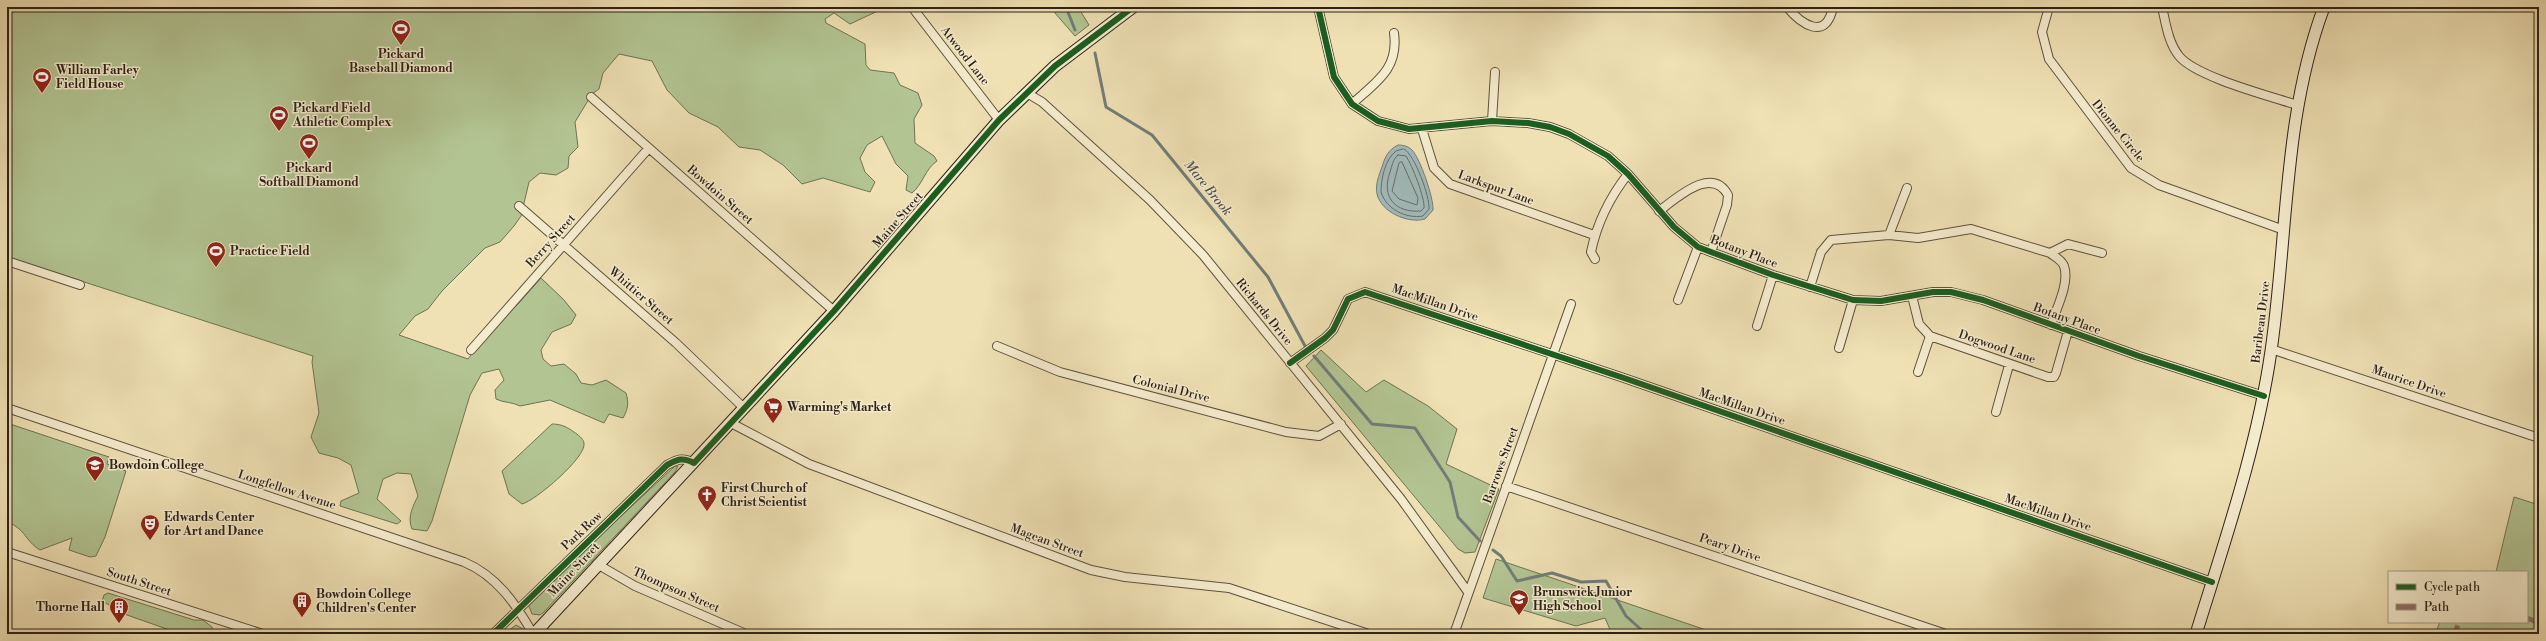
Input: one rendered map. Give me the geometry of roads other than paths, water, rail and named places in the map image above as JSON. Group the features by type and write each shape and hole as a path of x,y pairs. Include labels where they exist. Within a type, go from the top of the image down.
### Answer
{"street":[{"name":"Atwood Lane","path":"912,7 999,120"},
{"name":"Maine Street","path":"534,634 597,564 694,463 834,311 999,120 1055,66 1133,7"},
{"name":"Botany Place","path":"1318,7 1334,77 1352,104 1378,121 1399,127 1422,129 1492,122 1528,122 1570,134 1608,156 1628,174 1659,211 1698,247 1711,252 1773,275 1853,300 1881,301 1951,292 1983,300 2068,331 2264,396"},
{"path":"1787,7 1802,24 1816,27 1824,24 1831,16 1832,7"},
{"name":"Dionne Circle","path":"2049,7 2042,32 2049,59 2131,168 2159,185 2284,230"},
{"path":"2162,7 2172,45 2180,57 2194,68 2298,106"},
{"name":"Baribeau Drive","path":"2196,634 2246,476 2264,396 2271,349 2284,230 2288,165 2298,106 2324,7"},
{"path":"1352,104 1390,66 1396,50 1394,33"},
{"path":"1492,122 1495,72"},
{"name":"Richards Drive","path":"1027,92 1042,102 1186,236 1341,424 1431,538 1468,592"},
{"name":"Bowdoin Street","path":"591,97 648,149 834,311"},
{"name":"Larkspur Lane","path":"1422,129 1434,168 1450,184 1594,235"},
{"name":"Berry Street","path":"471,350 648,149"},
{"path":"1595,259 1591,252 1594,235 1603,213 1618,187 1628,174"},
{"path":"1659,211 1698,185 1709,181 1718,183 1728,195 1727,205 1711,252"},
{"path":"1889,235 1907,188"},
{"name":"Whittier Street","path":"519,206 676,343 744,408"},
{"path":"1810,287 1822,252 1831,240 1889,235 1918,238 1971,229 2050,253 2064,266 2065,281 2051,325"},
{"path":"2050,253 2068,244 2102,253"},
{"path":"1678,300 1698,247"},
{"path":"7,261 80,285"},
{"path":"1757,326 1773,275"},
{"name":"MacMillan Drive","path":"1290,363 1325,338 1333,330 1348,299 1365,292 1553,355 2212,582"},
{"path":"1912,296 1919,324 1930,336 1918,372"},
{"path":"1839,348 1853,300"},
{"name":"Barrows Street","path":"1454,634 1571,304"},
{"name":"Dogwood Lane","path":"1930,336 2009,365 2054,377 2068,331"},
{"name":"Colonial Drive","path":"997,346 1068,374 1286,432 1319,436 1341,424"},
{"name":"Maurice Drive","path":"2271,349 2539,438"},
{"path":"1996,412 2009,365"},
{"name":"Longfellow Avenue","path":"7,408 464,562 492,578 519,609 534,634"},
{"name":"Magean Street","path":"731,423 809,464 1091,570 1125,577 1228,588 1369,634"},
{"name":"Park Row","path":"492,634 667,465 676,460 685,458 694,463"},
{"name":"Peary Drive","path":"1506,486 1946,634"},
{"name":"South Street","path":"7,552 263,634"},
{"name":"Thompson Street","path":"597,564 635,586 746,634"}],"water":[{"path":"1398,145 1405,146 1412,150 1419,161 1426,179 1433,210 1425,219 1411,220 1396,215 1384,206 1377,194 1378,180 1384,160 1387,154"}],"waterway":[{"name":"Mare Brook","path":"1066,7 1075,30"},
{"name":"Mare Brook","path":"1095,53 1106,107 1152,135 1268,277 1305,346"},
{"name":"Mare Brook","path":"1314,356 1372,424 1415,428 1450,482 1458,517 1480,541"},
{"name":"Mare Brook","path":"1493,550 1501,556 1517,581 1552,573 1581,582 1606,581 1626,616 1646,634"}],"place":[{"name":"Pickard Baseball Diamond","path":"401,46"},
{"name":"William Farley Field House","path":"42,94"},
{"name":"Pickard Field Athletic Complex","path":"279,132"},
{"name":"Pickard Softball Diamond","path":"309,160"},
{"name":"Practice Field","path":"216,268"},
{"name":"Warming's Market","path":"773,424"},
{"name":"Bowdoin College","path":"95,482"},
{"name":"First Church of Christ Scientist","path":"707,512"},
{"name":"Edwards Center for Art and Dance","path":"150,541"},
{"name":"Brunswick Junior High School","path":"1519,616"},
{"name":"Bowdoin College Children's Center","path":"302,618"},
{"name":"Thorne Hall","path":"119,624"}]}
